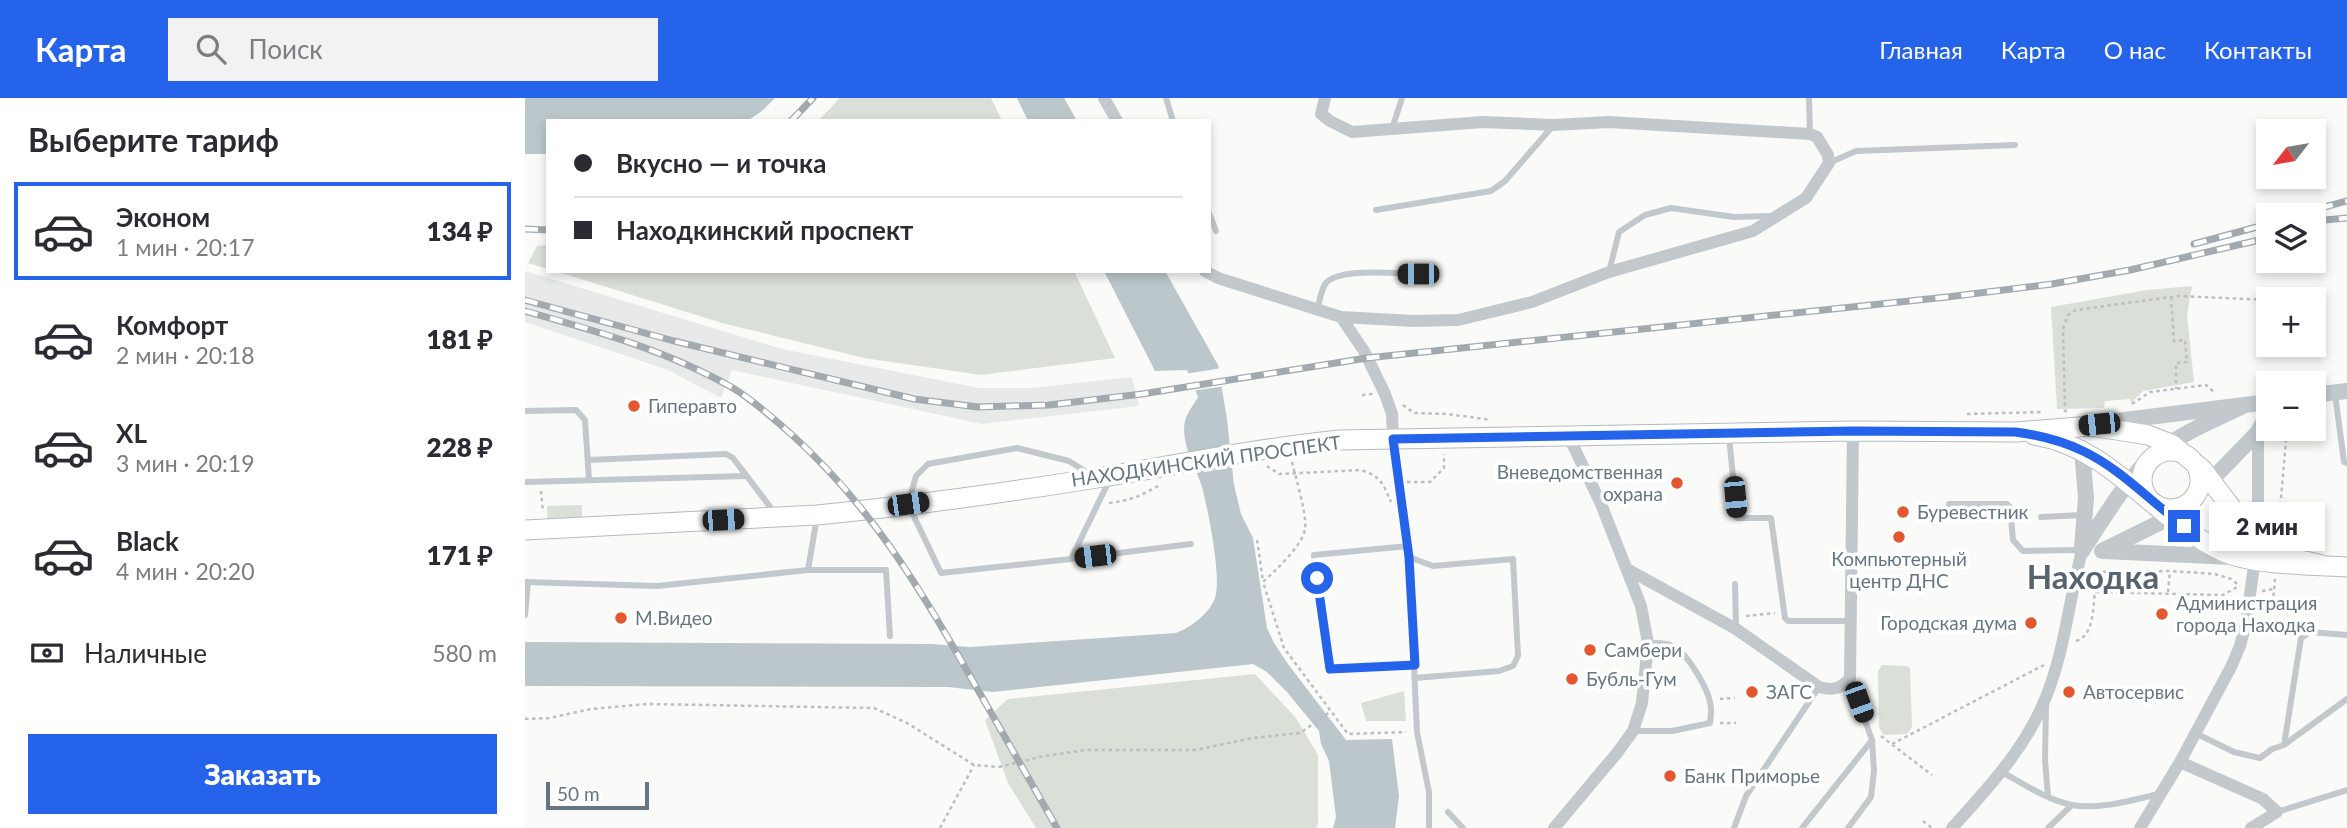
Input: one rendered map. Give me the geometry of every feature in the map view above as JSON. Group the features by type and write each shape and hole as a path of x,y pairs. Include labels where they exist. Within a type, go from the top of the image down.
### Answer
{"main road":[{"name":"НАХОДКИНСКИЙ ПРОСПЕКТ","path":"2015,432 2070,419 2134,432 2171,444 2192,460 2211,480 2246,527 2276,557"},
{"name":"НАХОДКИНСКИЙ ПРОСПЕКТ","path":"535,530 817,516 1104,477 1163,475 1258,457 1289,445 1340,440 1853,431 2015,432 2041,436 2082,450 2109,466 2171,517 2210,544 2246,558 2276,557 2347,567"},
{"path":"2167,451 2176,451 2192,460 2200,476 2199,485 2191,501 2183,506 2165,508 2150,500 2144,492 2142,474 2151,458 2167,451"}],"street":[{"path":"1104,98 1116,119"},
{"path":"1209,273 1341,317 1414,321 1458,320 1532,302 1609,272 1753,231 1806,198 1829,163 1828,155 1817,137 1810,134 1609,122 1553,125 1483,122 1352,132 1321,114 1325,98"},
{"path":"1341,317 1364,351 1385,394 1392,414 1393,439"},
{"path":"2070,419 2256,404"},
{"path":"2082,551 2129,483 2151,458 2171,444 2245,405"},
{"path":"1627,569 1736,623 1819,687 1832,691 1842,687 1850,679 1853,431"},
{"path":"2102,551 2171,517 2191,501 2256,434"},
{"path":"1554,828 1633,731 1642,703 1648,643 1641,606 1627,569 1601,504 1569,437"},
{"path":"2140,828 2180,762 2240,646 2246,623 2246,558 2258,538 2258,441"},
{"path":"1952,828 2002,772 2046,698 2061,651 2072,588 2082,551 2085,472 2082,450"},
{"path":"2082,551 2246,558"},
{"path":"2180,762 2263,799 2277,812 2252,828"}],"lane":[{"path":"1166,98 1172,119"},
{"path":"1391,130 1402,98"},
{"path":"1809,98 1810,134"},
{"path":"1376,210 1491,191 1505,181 1553,125"},
{"path":"1829,163 1856,151 2015,145"},
{"path":"1609,272 1619,232 1645,215 1671,208 1734,217 1776,215"},
{"path":"1211,218 1216,231"},
{"path":"1317,311 1325,285 1342,274 1418,274"},
{"path":"2341,392 2344,462 2347,463"},
{"path":"525,411 576,410 585,420 589,480"},
{"path":"1729,434 1737,518 1771,518 1785,618 1789,621 1851,621"},
{"path":"1393,439 1408,546 1417,732 1429,792 1429,828"},
{"path":"1072,559 1098,504 1104,477 1069,461 1017,448 928,464 916,476 908,504 941,572 1072,559 1191,544"},
{"path":"587,460 726,454 733,458 778,517"},
{"path":"525,482 745,476"},
{"path":"1949,503 2007,504 2010,508 2013,540 2023,551 2082,551"},
{"path":"2041,517 2084,515"},
{"path":"808,569 817,516"},
{"path":"1408,546 1314,555 1330,669 1415,665"},
{"path":"1409,557 1433,566 1513,559 1518,656 1513,666 1499,671 1415,678"},
{"path":"525,615 526,582 657,586 808,569 886,570 890,636"},
{"path":"1735,584 1736,623"},
{"path":"2284,745 2301,638 2310,632 2347,635"},
{"path":"1633,731 1672,731 1710,723 1710,699 1692,665 1675,647 1663,643 1648,643"},
{"path":"1848,828 1871,797 1874,771 1872,740 1850,679"},
{"path":"1734,828 1746,796 1819,687"},
{"path":"2046,698 2045,760 2048,797"},
{"path":"2195,733 2234,752 2260,758 2272,749 2284,745 2347,699"},
{"path":"1802,828 1872,740"},
{"path":"2002,772 2048,797 2072,805 2098,806 2160,794"},
{"path":"2277,812 2347,790"},
{"path":"2047,828 2072,805"},
{"path":"1448,813 1463,828"}],"path":[{"path":"2171,297 2174,341 2185,340 2187,362 2176,363 2176,388"},
{"path":"2070,419 2063,329 2068,315 2076,310 2171,297 2256,300"},
{"path":"2150,392 2206,385 2213,393 2225,392"},
{"path":"2273,603 2286,441"},
{"path":"1263,582 1283,563 1305,532 1289,445"},
{"path":"1258,457 1279,474 1361,470 1375,474 1383,483 1392,503"},
{"path":"1098,504 1127,501 1144,495 1163,475"},
{"path":"535,530 541,482"},
{"path":"1257,540 1263,582 1284,648 1348,734 1417,732"},
{"path":"2083,577 2094,571 2215,573 2231,579 2244,589"},
{"path":"2168,593 2170,571"},
{"path":"1892,744 2082,639 2087,634 2095,592 2089,584"},
{"path":"2095,592 2223,595 2244,589"},
{"path":"1736,623 1783,612"},
{"path":"1710,699 1735,698"},
{"path":"525,719 647,704 874,708 917,729 974,765 999,766 1086,750 1196,750 1252,738 1291,734 1309,728 1331,711"},
{"path":"1710,723 1735,723"},
{"path":"1867,725 1932,775"},
{"path":"940,828 974,765"},
{"path":"1923,821 1932,828"}],"shaded area":[{"path":"525,98 775,98 750,119 546,119 546,154 525,154"},
{"path":"840,98 991,98 1001,119 820,119"},
{"path":"1017,98 1064,98 1076,119 1027,119"},
{"path":"546,245 546,268 528,263 537,246"},
{"path":"525,271 782,349 979,388 1032,388 1132,377 1139,406 982,424 732,370 721,398 668,370 525,322"},
{"path":"561,273 1075,273 1115,358 981,375 864,358 722,323"},
{"path":"1105,273 1166,273 1218,365 1234,485 1241,514 1253,538 1267,628 1288,664 1346,740 1392,739 1399,796 1395,828 1333,828 1336,817 1329,761 1321,744 1319,731 1287,692 1267,672 1253,664 993,692 948,687 525,686 525,642 932,644 970,647 1176,633 1193,624 1212,604 1217,589 1216,560 1208,511 1189,455 1184,430 1186,418 1198,397 1187,370 1155,371"},
{"path":"2192,286 2187,315 2194,382 2143,391 2131,403 2130,399 2105,401 2104,408 2057,409 2051,307 2147,290"},
{"path":"582,505 582,524 548,525 547,506"},
{"path":"1882,665 1910,668 1912,727 1907,734 1884,735 1879,728 1878,671"},
{"path":"1255,674 1296,718 1318,755 1316,828 1036,828 1008,783 985,720 1008,699"},
{"path":"1404,691 1406,721 1366,721 1361,703"}],"pier":[{"path":"1222,368 1225,386 1192,391 1185,374"}],"railway":[{"path":"793,119 813,98"},
{"path":"2326,207 2347,201"},
{"path":"2326,220 2347,218"},
{"path":"2194,244 2256,227"},
{"path":"525,229 546,230"},
{"path":"525,300 674,341 914,399 978,407 1049,405 1142,394 1367,358 2052,284 2130,270 2256,241"},
{"path":"525,311 632,343 708,375 756,404 819,461 845,489 912,578 1057,828"}],"place":[{"name":"Гиперавто","path":"634,406"},
{"name":"Вневедомственная охрана","path":"1677,483"},
{"name":"Буревестник","path":"1903,512"},
{"name":"Компьютерный центр ДНС","path":"1899,537"},
{"name":"Администрация города Находка","path":"2162,614"},
{"name":"М.Видео","path":"621,618"},
{"name":"Городская дума","path":"2031,623"},
{"name":"Самбери","path":"1590,650"},
{"name":"Бубль-Гум","path":"1572,679"},
{"name":"ЗАГС","path":"1752,692"},
{"name":"Автосервис","path":"2069,692"},
{"name":"Банк Приморье","path":"1670,776"}],"district":[{"name":"Находка","path":"2093,577"}],"route":[{"path":"1317,578 1330,669 1415,665 1409,557 1393,439 1853,431 2015,432 2061,442 2097,458 2184,526"}]}
